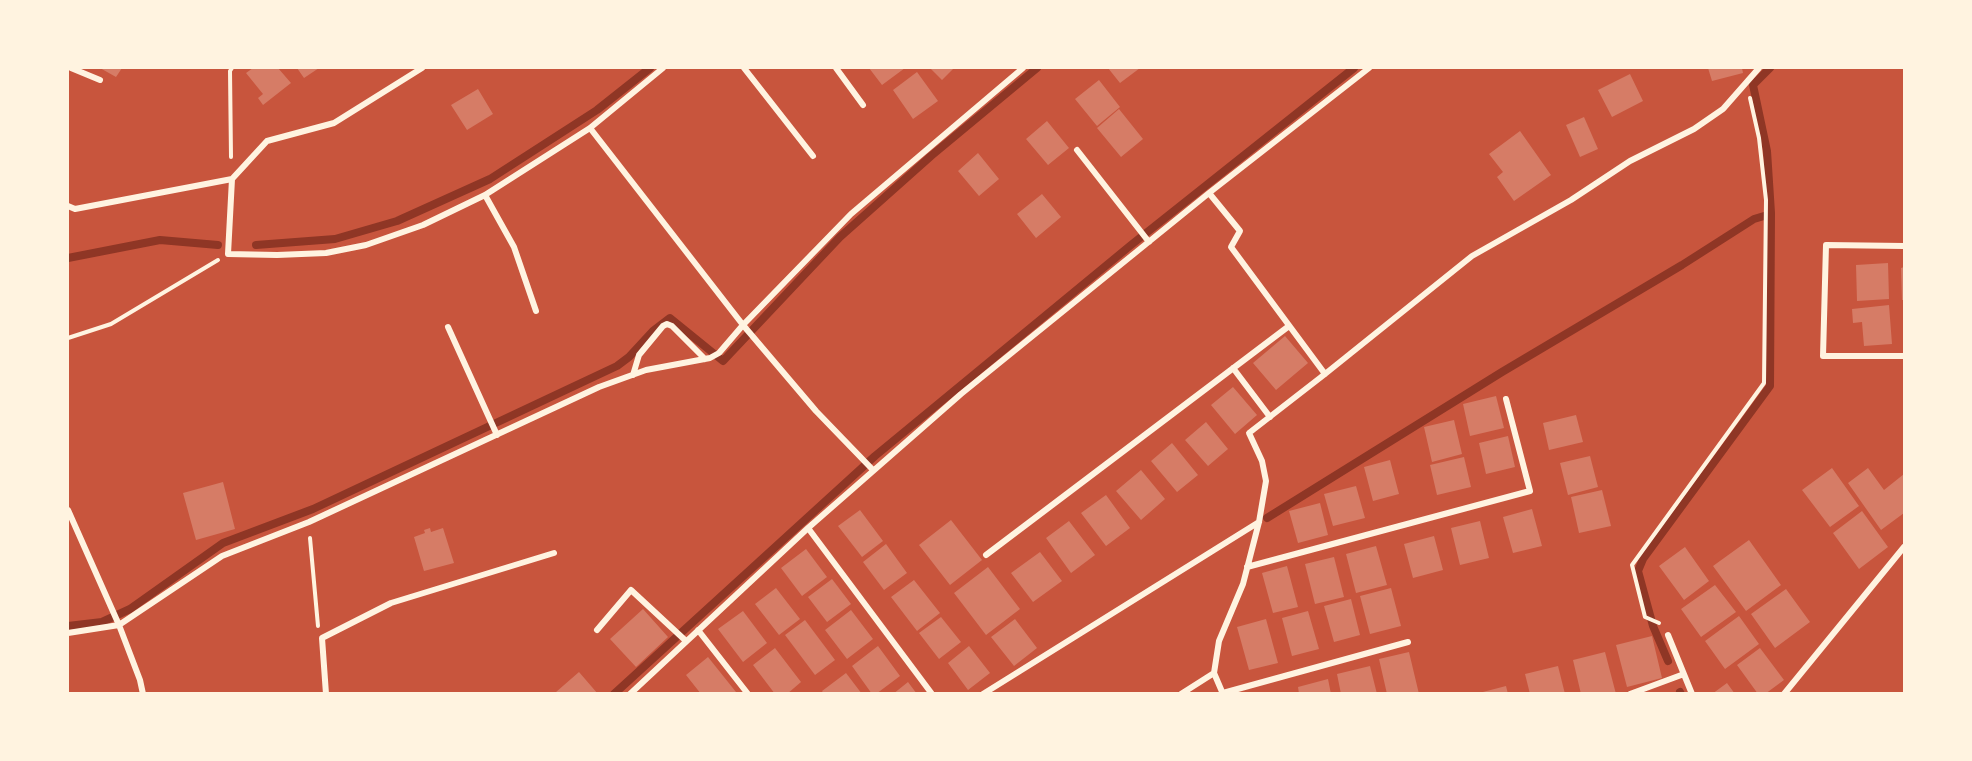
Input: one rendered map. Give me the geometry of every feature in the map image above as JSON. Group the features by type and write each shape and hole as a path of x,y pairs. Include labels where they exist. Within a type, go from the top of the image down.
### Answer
{"street":[{"path":"71,68 100,80"},
{"path":"68,206 75,209 232,179 267,141 334,123 422,68"},
{"path":"232,179 228,254 326,253 366,244 423,225 485,195 590,128 663,68"},
{"path":"744,68 813,156"},
{"path":"836,68 863,105"},
{"path":"68,633 118,622 222,556 309,522 599,387 646,370 707,359 720,353 851,214 1023,68"},
{"path":"630,693 872,469 1147,240 1369,68"},
{"path":"1408,642 1223,693 1214,673 1219,641 1247,567 1259,522 1266,481 1262,461 1249,433 1472,256 1571,200 1630,161 1694,129 1723,109 1746,80 1759,68"},
{"path":"590,128 746,327 816,411 872,469"},
{"path":"1077,150 1147,240"},
{"path":"1209,193 1240,231 1231,247 1325,374"},
{"path":"485,195 514,247 536,311"},
{"path":"1905,246 1826,245 1823,356 1905,356"},
{"path":"633,375 639,355 668,324 707,359"},
{"path":"986,555 1289,326"},
{"path":"448,327 497,435"},
{"path":"1233,368 1270,417"},
{"path":"1247,567 1530,490 1506,399"},
{"path":"68,510 118,622 143,693"},
{"path":"983,693 1259,522"},
{"path":"808,528 932,693"},
{"path":"1784,693 1905,547"},
{"path":"326,693 322,638 391,603 554,553"},
{"path":"597,630 631,590 686,641"},
{"path":"698,630 748,693"},
{"path":"1668,635 1692,693"},
{"path":"1181,693 1214,673"},
{"path":"1630,693 1684,674"}],"path":[{"path":"231,68 232,179"},
{"path":"1651,620 1645,617 1632,566 1764,383 1766,200 1759,138 1746,80"},
{"path":"68,338 111,324 228,254"},
{"path":"309,522 317,622 322,638"}],"building":[{"path":"100,68 122,68 116,77"},
{"path":"253,68 278,68 291,83 263,105 258,98 263,94 246,73"},
{"path":"297,68 319,68 304,78"},
{"path":"869,68 905,68 882,85"},
{"path":"930,68 954,68 942,80"},
{"path":"1108,68 1140,68 1120,83"},
{"path":"1708,68 1742,68 1743,73 1712,81"},
{"path":"917,72 938,101 913,119 893,90"},
{"path":"1630,74 1643,101 1612,117 1598,90"},
{"path":"1099,80 1120,107 1097,126 1075,99"},
{"path":"478,89 493,114 467,130 451,105"},
{"path":"1119,109 1143,139 1121,157 1097,128"},
{"path":"1584,117 1598,149 1580,157 1566,125"},
{"path":"1047,121 1069,148 1048,165 1026,139"},
{"path":"1520,131 1551,175 1514,201 1497,177 1503,172 1489,154"},
{"path":"978,153 999,179 979,196 958,171"},
{"path":"1042,194 1061,217 1036,238 1017,214"},
{"path":"1888,263 1889,299 1857,301 1856,265"},
{"path":"1904,267 1904,300 1902,300 1901,268"},
{"path":"1889,305 1892,344 1864,346 1862,322 1853,323 1852,309"},
{"path":"1285,336 1308,363 1276,390 1253,363"},
{"path":"1233,387 1257,415 1235,434 1211,405"},
{"path":"1496,396 1504,428 1470,436 1463,404"},
{"path":"1576,415 1583,442 1549,450 1543,423"},
{"path":"1454,420 1462,454 1432,462 1424,427"},
{"path":"1206,422 1228,449 1208,466 1185,440"},
{"path":"1508,436 1515,467 1486,474 1479,443"},
{"path":"1172,443 1198,475 1177,492 1151,461"},
{"path":"1590,456 1598,487 1568,495 1560,463"},
{"path":"1464,457 1471,487 1437,495 1430,465"},
{"path":"1390,460 1399,494 1373,501 1364,467"},
{"path":"1832,468 1859,506 1830,527 1802,490"},
{"path":"1868,468 1884,490 1904,474 1904,513 1881,530 1848,483"},
{"path":"1141,470 1165,499 1141,520 1116,491"},
{"path":"223,482 235,529 196,540 183,493"},
{"path":"1356,486 1365,518 1333,526 1324,494"},
{"path":"1602,490 1611,526 1579,533 1571,497"},
{"path":"1106,495 1130,528 1106,546 1081,513"},
{"path":"1320,503 1328,535 1298,543 1289,511"},
{"path":"1532,509 1542,546 1513,553 1503,517"},
{"path":"860,510 883,541 862,557 838,526"},
{"path":"1862,511 1888,547 1859,569 1833,533"},
{"path":"951,520 982,560 950,585 919,545"},
{"path":"1069,521 1095,555 1071,573 1046,538"},
{"path":"1480,521 1489,558 1460,565 1451,528"},
{"path":"430,528 431,532 443,528 454,563 424,571 414,537 425,533 424,530"},
{"path":"1434,536 1443,570 1413,578 1404,544"},
{"path":"1749,540 1781,585 1746,611 1713,566"},
{"path":"886,544 907,573 884,590 863,562"},
{"path":"1376,546 1387,585 1356,593 1346,554"},
{"path":"1685,547 1709,581 1684,600 1659,566"},
{"path":"806,549 827,577 802,596 781,568"},
{"path":"1040,552 1062,581 1033,602 1011,573"},
{"path":"1334,557 1344,597 1315,604 1305,564"},
{"path":"1287,566 1298,607 1273,613 1262,573"},
{"path":"988,567 1020,609 986,635 954,593"},
{"path":"832,579 851,604 827,622 808,597"},
{"path":"914,580 940,613 917,631 891,597"},
{"path":"1715,585 1736,612 1701,637 1681,609"},
{"path":"776,588 800,619 779,635 755,604"},
{"path":"1391,588 1401,626 1370,634 1360,596"},
{"path":"1786,589 1810,622 1775,648 1751,614"},
{"path":"1351,599 1360,635 1334,642 1324,606"},
{"path":"643,609 668,637 636,667 610,639"},
{"path":"851,610 873,639 847,659 825,630"},
{"path":"743,611 767,643 743,662 718,629"},
{"path":"1308,611 1319,649 1292,656 1282,618"},
{"path":"1739,616 1759,644 1725,669 1705,641"},
{"path":"941,617 961,642 939,659 919,633"},
{"path":"1015,619 1037,648 1014,666 991,637"},
{"path":"1266,619 1278,663 1249,670 1237,627"},
{"path":"805,620 835,660 815,675 785,635"},
{"path":"1652,636 1662,678 1627,687 1616,645"},
{"path":"878,646 900,676 876,694 872,694 852,666"},
{"path":"969,646 990,673 968,690 948,663"},
{"path":"775,648 801,682 787,694 775,694 753,665"},
{"path":"1760,648 1784,680 1765,694 1758,694 1737,665"},
{"path":"1409,652 1419,694 1387,694 1379,659"},
{"path":"1605,652 1616,694 1581,694 1573,660"},
{"path":"708,657 736,692 734,694 701,694 686,675"},
{"path":"1370,666 1377,694 1341,694 1337,674"},
{"path":"1558,666 1565,694 1530,694 1525,674"},
{"path":"579,672 598,694 557,694 556,692"},
{"path":"846,673 862,694 824,694 822,691"},
{"path":"1328,679 1331,694 1299,694 1298,687"},
{"path":"908,682 917,694 893,694"},
{"path":"1727,683 1735,694 1712,694"},
{"path":"1506,686 1508,694 1479,694 1479,693"}],"waterway":[{"path":"256,245 335,239 397,221 490,179 597,110 650,68"},
{"path":"68,626 102,622 130,609 223,543 313,509 617,366 670,318 723,361 840,237 931,156 1037,68"},
{"path":"614,694 875,456 1131,245 1354,68"},
{"path":"1668,661 1653,626 1638,571 1643,559 1770,386 1771,213 1767,151 1753,85 1770,68"},
{"path":"1267,518 1502,372 1682,265 1754,219 1764,216"},
{"path":"68,258 160,240 218,245"}]}
